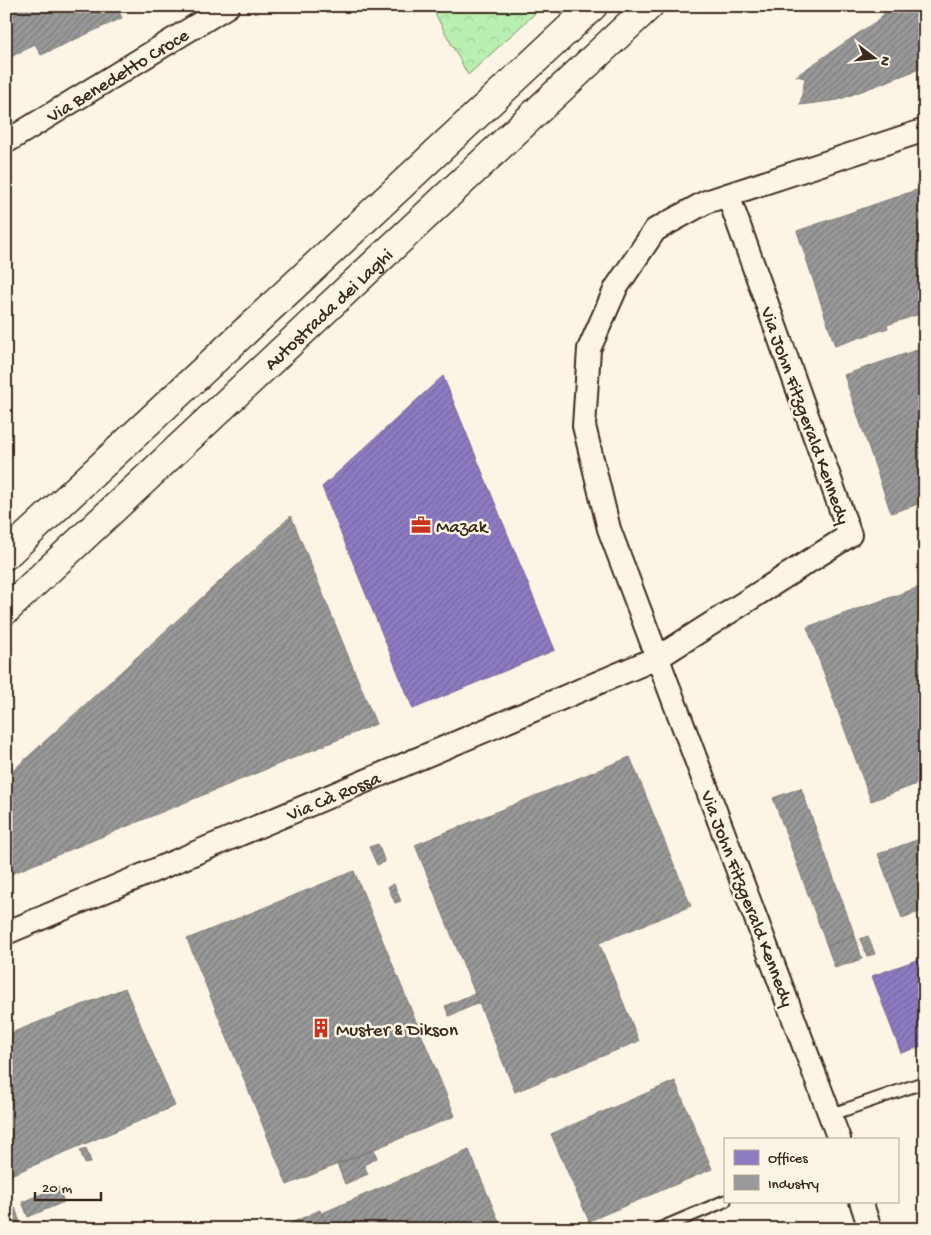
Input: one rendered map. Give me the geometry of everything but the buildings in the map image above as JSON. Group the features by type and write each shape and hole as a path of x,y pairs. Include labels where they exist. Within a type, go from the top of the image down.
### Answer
{"highway":[{"name":"Autostrada dei Laghi","path":"6,555 593,6"},
{"name":"Autostrada dei Laghi","path":"6,610 649,6"}],"street":[{"name":"Via Benedetto Croce","path":"6,142 228,6"},
{"name":"Via John Fitzgerald Kennedy","path":"839,1138 609,529 584,426 590,349 616,288 655,230 706,202 925,130"},
{"name":"Via John Fitzgerald Kennedy","path":"658,657 850,535 728,195"},
{"name":"Via Cà Rossa","path":"6,933 658,657"},
{"path":"861,1202 870,1229"}],"lane":[{"path":"830,1115 925,1082"},
{"path":"659,1229 724,1201"}],"green space":[{"path":"431,6 543,6 468,75"}],"place":[{"name":"Mazak","path":"421,525"},
{"name":"Muster & Dikson","path":"321,1028"}]}
